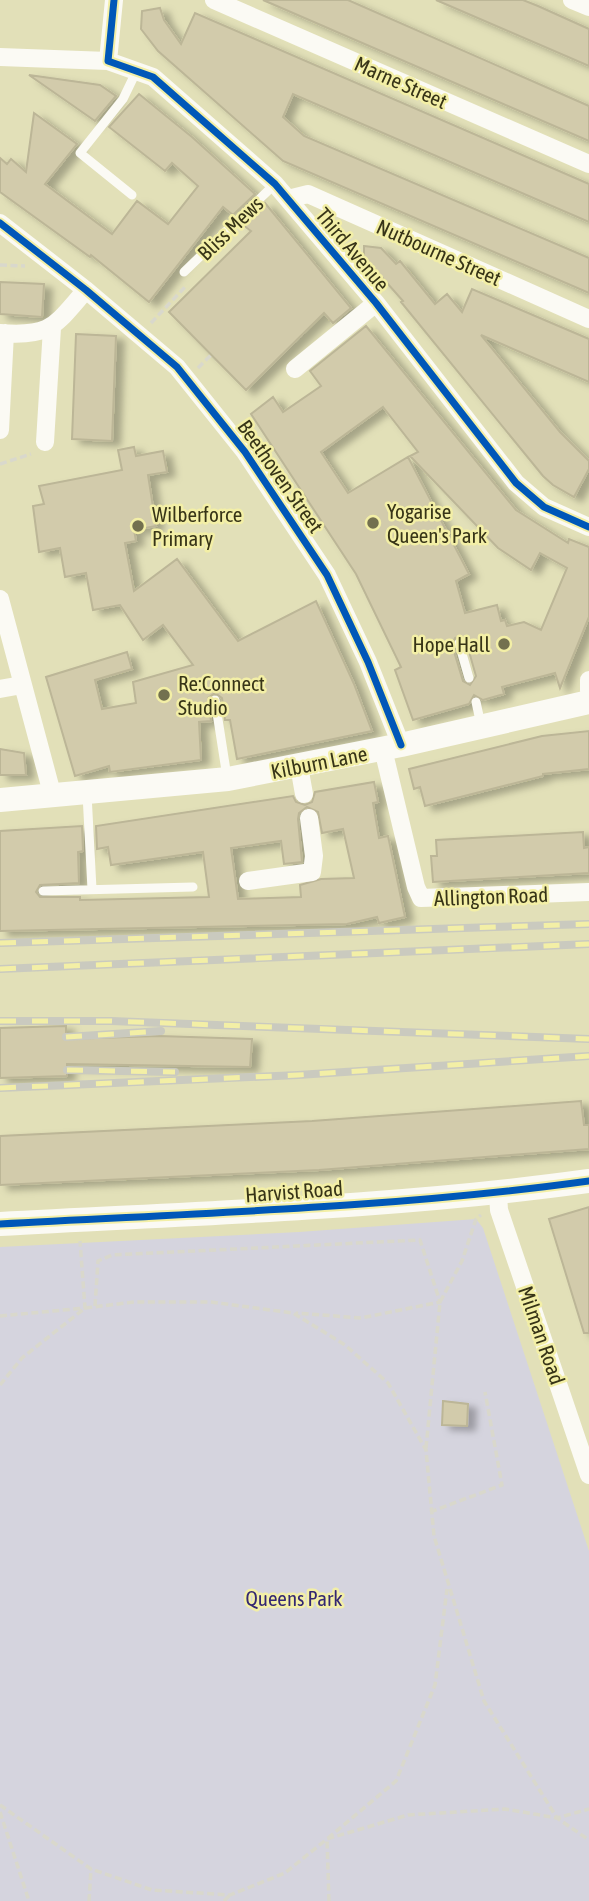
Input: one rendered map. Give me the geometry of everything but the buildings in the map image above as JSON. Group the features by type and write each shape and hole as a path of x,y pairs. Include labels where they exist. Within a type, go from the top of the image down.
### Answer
{"main road":[{"name":"Kilburn Lane","path":"0,800 228,779 392,747 589,702"},
{"name":"Harvist Road","path":"0,1224 491,1203 589,1181"}],"street":[{"path":"108,61 114,0"},
{"name":"Marne Street","path":"214,0 589,164"},
{"path":"572,0 589,7"},
{"name":"Third Avenue","path":"0,57 108,61 153,76 275,184 376,303 516,483 544,507 589,527"},
{"name":"Nutbourne Street","path":"288,199 308,194 589,319"},
{"name":"Beethoven Street","path":"0,223 86,290 177,367 246,452 327,575 368,662 392,747"},
{"path":"0,430 2,333 40,333 52,328 86,290"},
{"path":"295,369 376,303"},
{"path":"45,442 52,328"},
{"path":"0,600 53,797"},
{"path":"589,680 589,691"},
{"path":"0,689 22,685"},
{"name":"Allington Road","path":"392,747 416,887 421,898 589,892"},
{"path":"299,766 304,794"},
{"path":"248,881 312,872 314,856 309,818"},
{"name":"Milman Road","path":"491,1203 499,1210 584,1447 589,1475"}],"lane":[{"path":"132,195 80,153 123,99 137,70"},
{"name":"Bliss Mews","path":"184,272 275,184"},
{"path":"459,643 469,678"},
{"path":"215,700 228,779"},
{"path":"476,702 482,726"},
{"path":"87,794 92,889"},
{"path":"43,891 193,887"}],"path":[{"path":"151,323 192,280 184,272"},
{"path":"0,464 35,454 45,442"},
{"path":"491,1203 476,1220 462,1261 440,1302 426,1450 430,1512 447,1587 458,1614 484,1701 557,1818 589,1840"},
{"path":"95,1306 98,1261 113,1255 420,1240 440,1302"},
{"path":"81,1244 85,1308"},
{"path":"0,1315 134,1302 211,1302 361,1318 440,1302"},
{"path":"0,1385 22,1358 85,1308"},
{"path":"293,1312 345,1345 388,1383 426,1450"},
{"path":"430,1512 502,1485 485,1392"},
{"path":"224,1901 230,1895 285,1873 396,1781 435,1685 447,1587"},
{"path":"0,1805 92,1869 152,1890 230,1895"},
{"path":"327,1839 408,1815 505,1809 557,1818 589,1809"},
{"path":"0,1812 29,1901"},
{"path":"327,1839 329,1901"},
{"path":"89,1901 92,1869"}],"green space":[{"name":"Queens Park","path":"476,1219 483,1228 589,1551 589,1901 0,1901 0,1247 299,1232"}],"railway":[{"path":"0,943 589,924"},
{"path":"0,969 589,944"},
{"path":"0,1021 111,1021 589,1039"},
{"path":"66,1037 161,1031"},
{"path":"0,1088 298,1075 589,1056"},
{"path":"67,1070 175,1072"}],"cycle path":[{"path":"114,0 108,61 153,77 275,184 376,303 516,483 544,507 589,527"},
{"path":"0,223 86,290 177,367 245,452 327,575 368,662 401,745"},
{"path":"0,1224 369,1204 589,1181"}],"place":[{"name":"Yogarise Queen's Park","path":"373,523"},
{"name":"Wilberforce Primary","path":"138,526"},
{"name":"Hope Hall","path":"504,644"},
{"name":"Re:Connect Studio","path":"164,695"}]}
